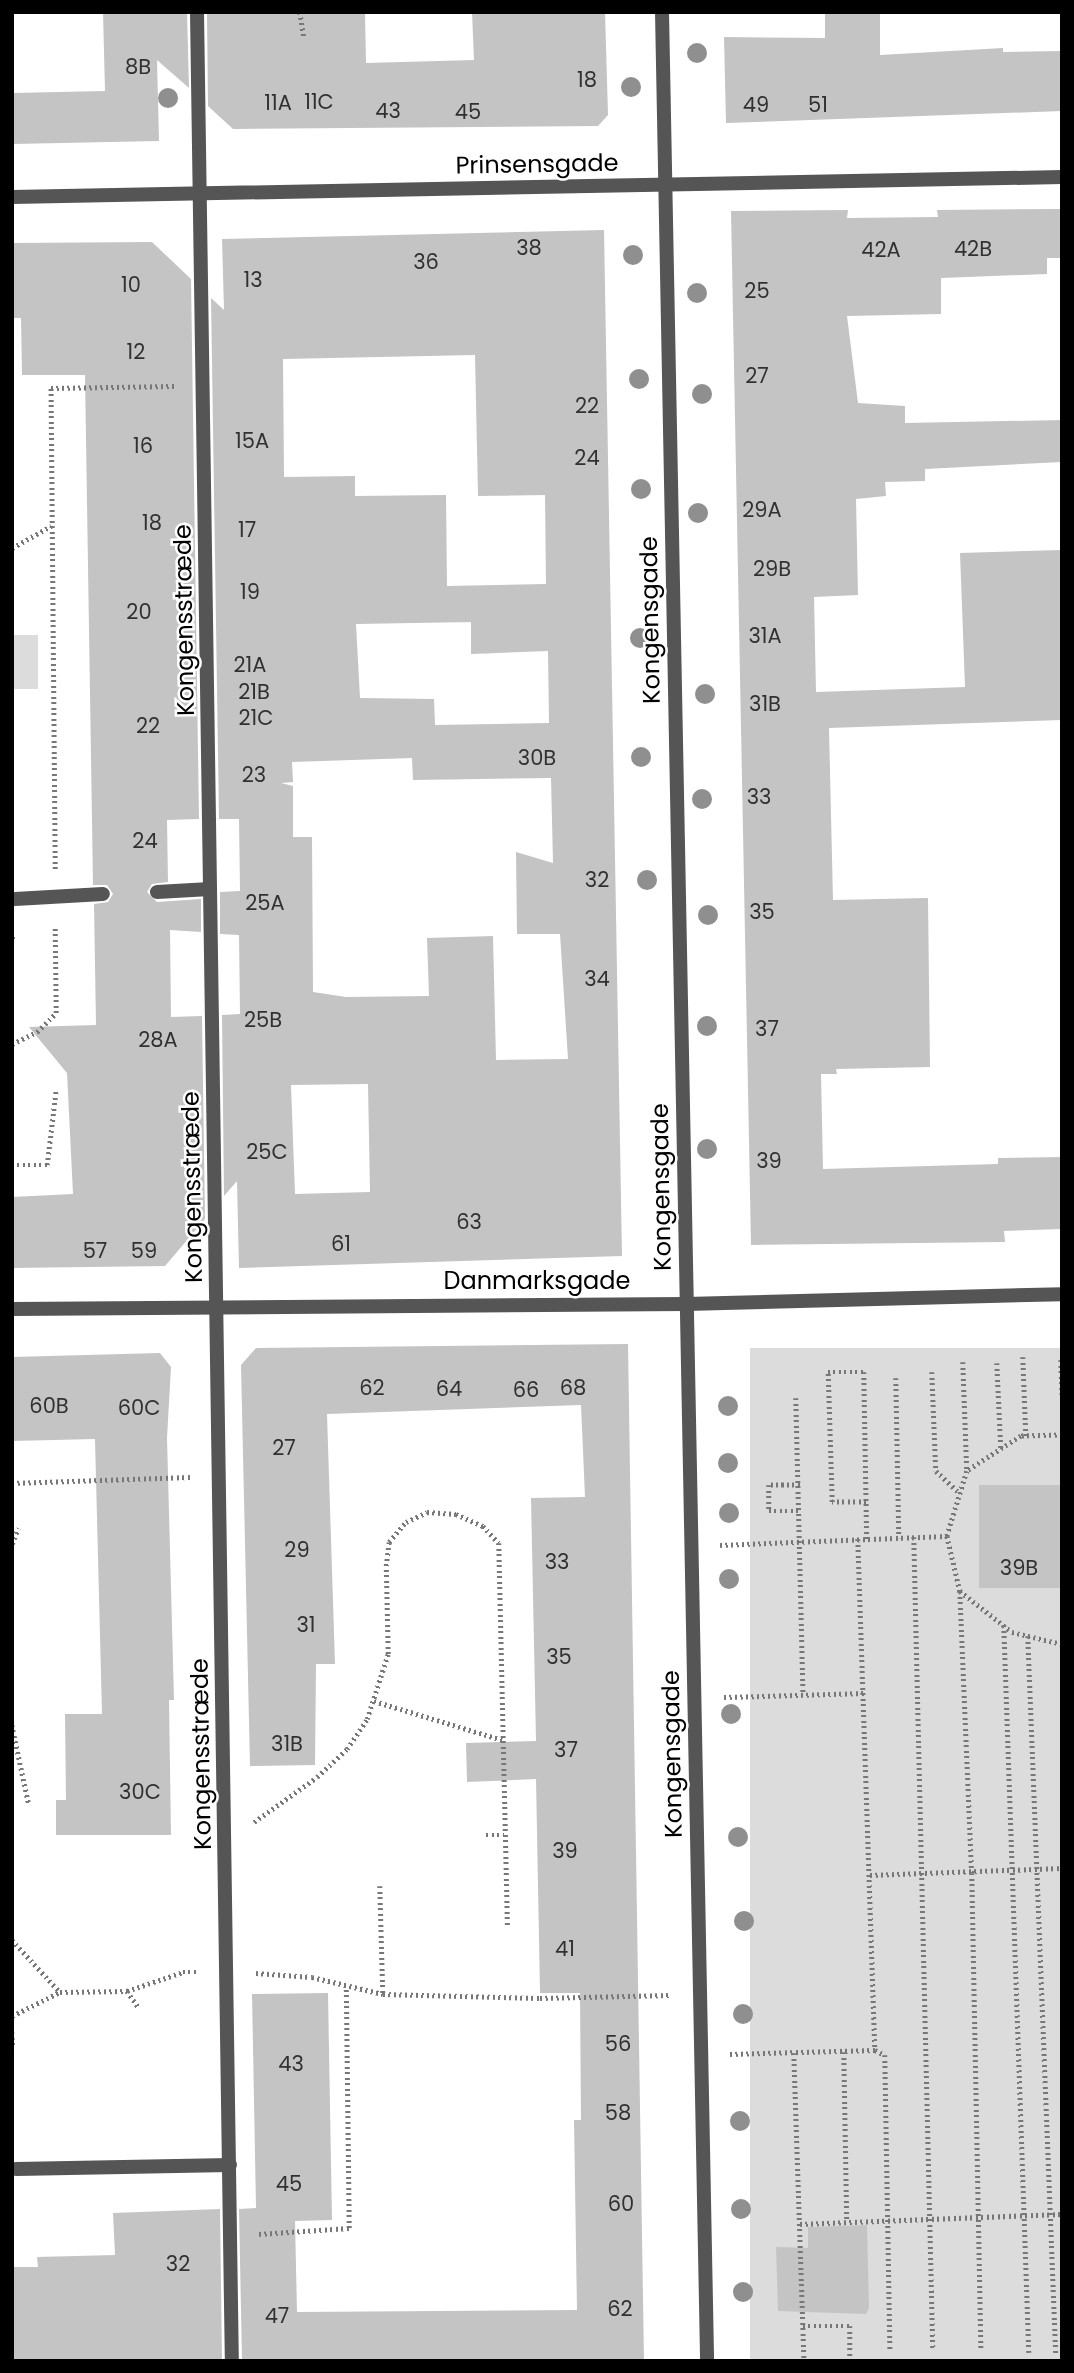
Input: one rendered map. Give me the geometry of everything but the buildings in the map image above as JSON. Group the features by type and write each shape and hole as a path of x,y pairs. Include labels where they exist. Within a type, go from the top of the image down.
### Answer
{"street":[{"name":"Kongensstræde","path":"197,12 232,2361"},
{"name":"Kongensgade","path":"662,12 708,2361"},
{"name":"Prinsensgade","path":"12,197 1062,177"},
{"path":"156,892 210,889"},
{"path":"15,899 103,894"},
{"name":"Danmarksgade","path":"12,1309 217,1304 686,1304 1062,1294"},
{"path":"16,2169 230,2165"}],"path":[{"path":"300,12 304,38"},
{"path":"12,1044 37,1032 56,1013 51,388 203,386"},
{"path":"12,548 52,525"},
{"path":"12,1165 47,1165 56,1090"},
{"path":"1023,1357 1027,1436"},
{"path":"1061,1360 1062,1398"},
{"path":"963,1362 967,1471 947,1536 960,1591 972,1873 981,2216 981,2349"},
{"path":"997,1363 1001,1449"},
{"path":"866,1502 832,1502 828,1372 864,1372 867,1539"},
{"path":"932,1372 936,1471 960,1493"},
{"path":"897,1378 899,1538"},
{"path":"796,1398 803,1693"},
{"path":"967,1471 1027,1436 1062,1435"},
{"path":"12,1482 219,1477"},
{"path":"800,1485 769,1485 769,1511 800,1511"},
{"path":"225,1844 317,1777 347,1749 374,1701 388,1654 386,1566 389,1542 406,1522 427,1513 456,1514 483,1526 499,1543 508,1927"},
{"path":"12,1545 18,1528"},
{"path":"691,1546 947,1536"},
{"path":"914,1537 933,2217 933,2351"},
{"path":"858,1539 866,1693 875,2050"},
{"path":"960,1591 1004,1625 1028,1636 1062,1644"},
{"path":"1004,1625 1029,2353"},
{"path":"1028,1636 1056,2355"},
{"path":"729,1697 866,1693"},
{"path":"374,1701 502,1740"},
{"path":"12,1725 29,1805"},
{"path":"486,1835 504,1835"},
{"path":"870,1875 1062,1868"},
{"path":"380,1886 383,1994"},
{"path":"12,1940 60,1992"},
{"path":"12,2016 60,1992 127,1990 183,1972 227,1971 312,1977 346,1988 383,1994 540,1998 700,1995"},
{"path":"230,2235 349,2228 346,1988"},
{"path":"127,1990 138,2007"},
{"path":"12,2032 13,2049"},
{"path":"701,2054 875,2050 885,2056 890,2351"},
{"path":"844,2052 847,2220"},
{"path":"794,2053 804,2361"},
{"path":"800,2224 889,2218 1062,2214"},
{"path":"803,2326 849,2326 850,2359"}],"shaded area":[{"path":"12,635 38,635 38,689 12,689"},
{"path":"750,1348 1062,1348 1062,2361 750,2361"}]}
